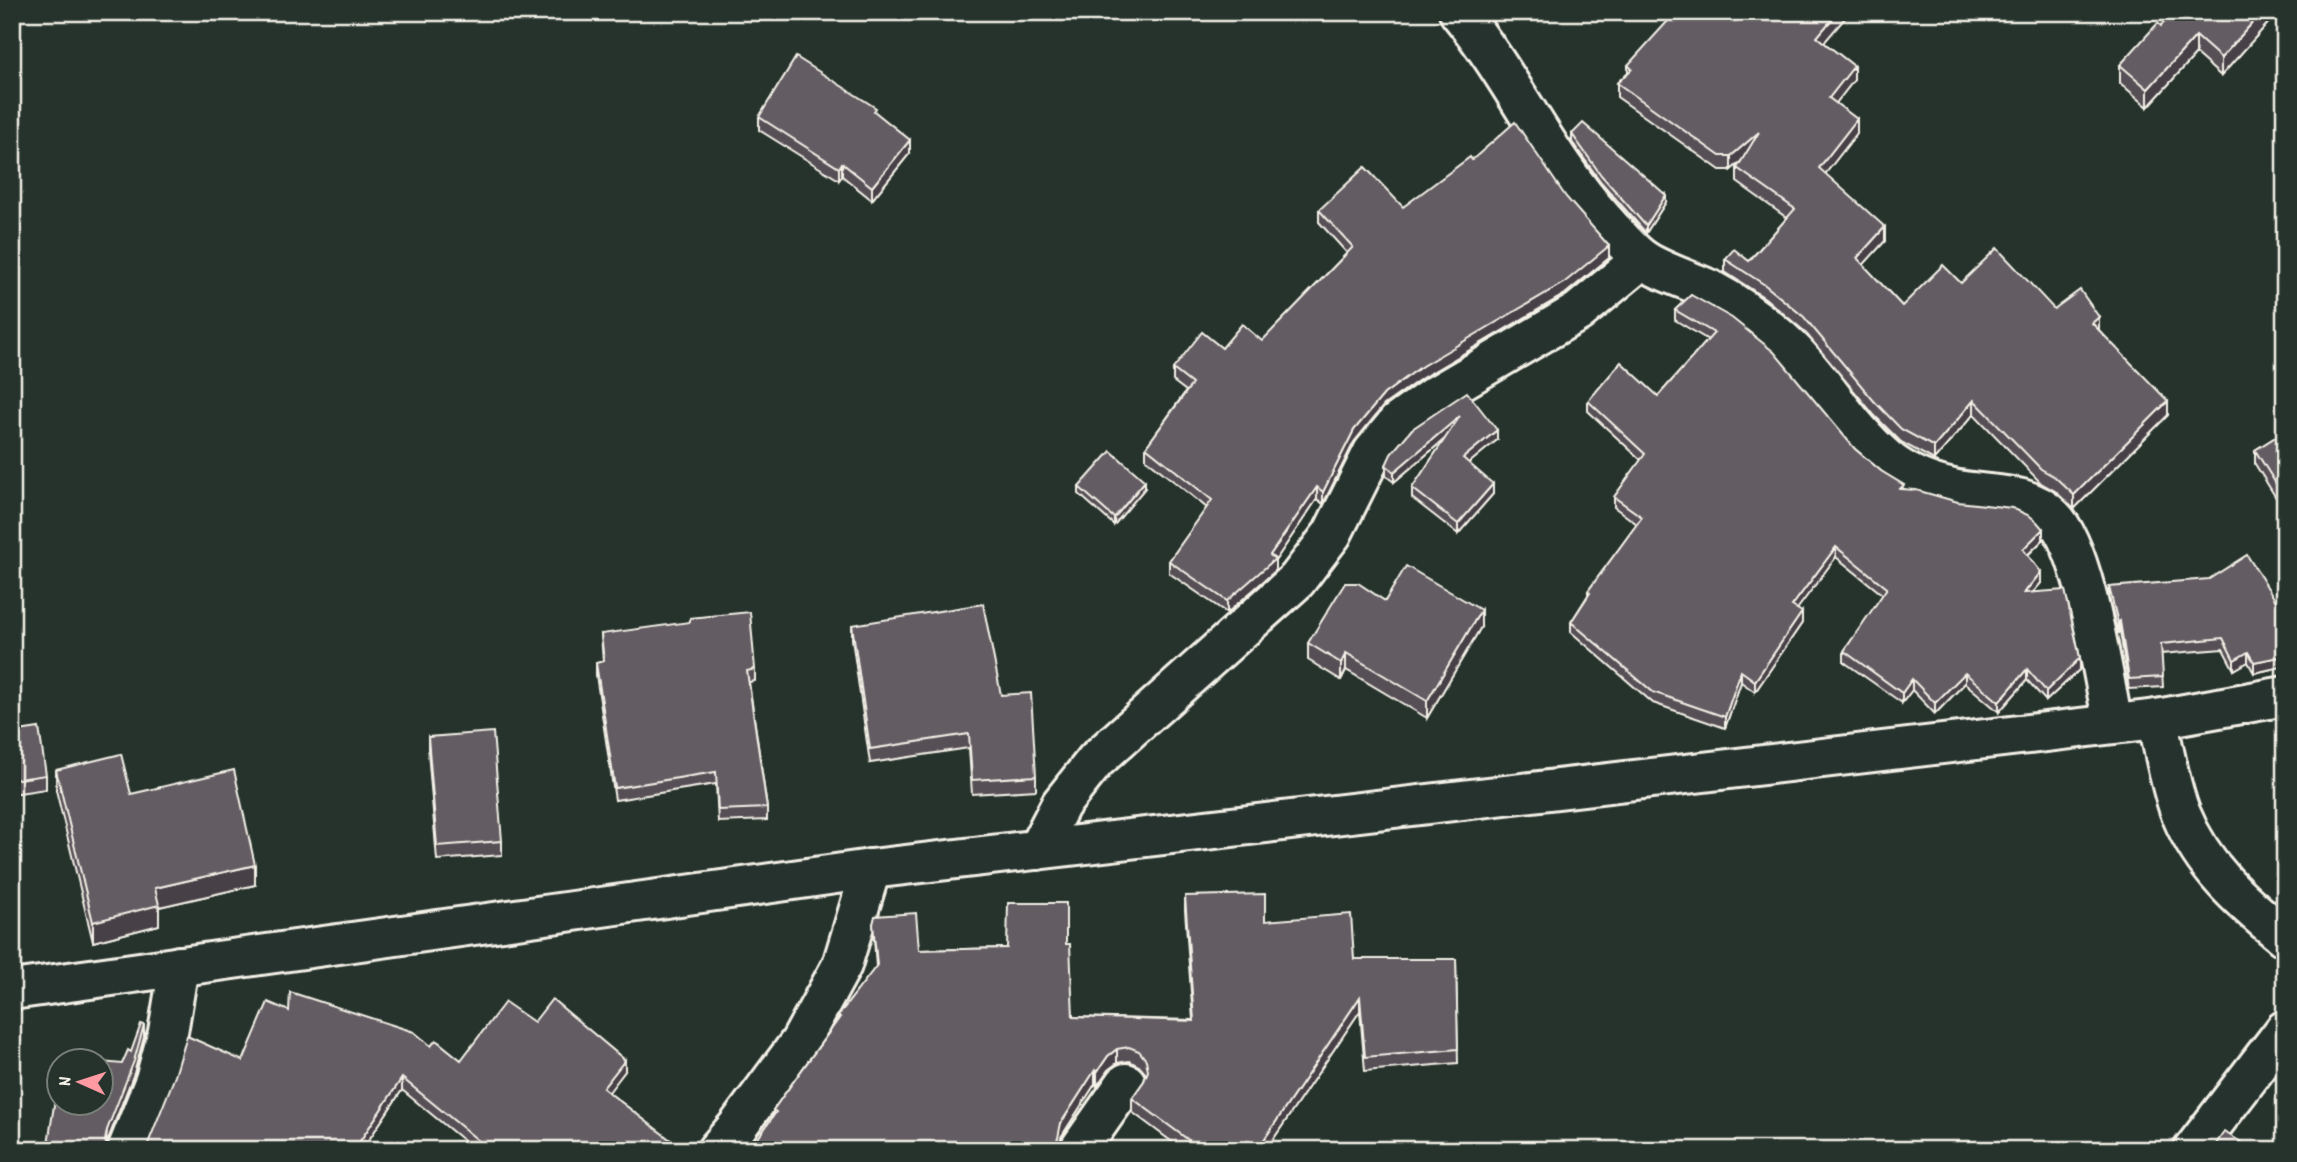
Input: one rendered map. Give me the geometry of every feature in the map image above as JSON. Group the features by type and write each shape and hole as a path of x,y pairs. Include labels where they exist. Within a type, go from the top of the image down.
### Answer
{"street":[{"path":"1459,12 1524,105 1568,178 1642,258 1716,293 1775,334 1806,364 1845,413 1887,458 1905,470 1950,489 2027,499 2053,516 2066,534 2082,581 2113,724"},
{"path":"1037,850 1061,804 1096,760 1297,580 1332,534 1373,452 1397,423 1433,397 1578,312 1642,258"},
{"path":"12,990 871,869 2157,719 2285,696"},
{"path":"2157,719 2180,812 2204,858 2240,900 2285,937"},
{"path":"717,1150 800,1042 842,965 871,869"},
{"path":"127,1150 155,1080 169,1032 179,967"},
{"path":"2193,1150 2285,1030"},
{"path":"1079,1150 1126,1083"}],"building":[{"path":"1676,12 1838,12 1817,37 1854,66 1829,98 1857,119 1819,168 1885,227 1857,258 1902,306 1943,265 1961,283 1997,248 2054,309 2080,290 2099,317 2092,323 2168,401 2074,495 2055,477 2041,469 1974,400 1934,447 1901,429 1804,317 1765,285 1725,259 1734,249 1749,261 1795,209 1737,168 1759,132 1731,156 1720,156 1617,83 1632,69 1628,65"},
{"path":"2173,12 2262,12 2221,58 2196,36 2148,89 2120,65 2158,23 2161,26"},
{"path":"796,57 876,108 874,111 910,140 872,187 842,163 839,168 759,117"},
{"path":"1515,122 1566,197 1609,246 1565,282 1422,366 1384,394 1354,430 1323,492 1317,487 1270,555 1275,559 1227,601 1169,561 1212,500 1146,447 1192,384 1173,369 1202,332 1222,348 1242,324 1262,341 1353,247 1319,210 1365,167 1403,207 1470,157 1472,160"},
{"path":"1583,123 1666,195 1646,226 1601,175 1572,134"},
{"path":"1691,295 1732,318 1774,352 1855,449 1881,471 1904,485 1900,489 1916,490 1958,502 2012,508 2037,522 2043,529 2023,549 2041,572 2024,593 2065,590 2080,658 2046,691 2027,669 1999,702 1965,673 1935,703 1912,679 1902,693 1844,651 1887,588 1836,547 1792,606 1802,612 1755,681 1741,671 1725,717 1653,692 1571,622 1590,593 1588,591 1642,517 1614,497 1645,454 1588,401 1621,362 1658,396 1714,333 1675,310"},
{"path":"1467,392 1497,430 1463,458 1493,484 1458,524 1412,488 1460,416 1394,472 1386,465 1391,454 1412,429"},
{"path":"2285,431 2285,493 2283,495 2255,450"},
{"path":"1111,451 1145,481 1114,518 1079,487"},
{"path":"2247,555 2276,601 2285,597 2285,656 2254,662 2248,652 2234,660 2223,638 2161,644 2163,677 2129,679 2120,621 2118,623 2109,587 2209,579"},
{"path":"1406,566 1481,610 1427,701 1346,653 1341,663 1308,643 1345,583 1358,583 1385,601"},
{"path":"983,604 1001,695 1031,693 1036,776 972,780 969,734 870,749 852,625"},
{"path":"750,612 755,669 747,671 767,808 718,810 716,772 615,788 596,663 604,661 601,634 690,622 690,618"},
{"path":"39,728 46,775 12,780 12,732"},
{"path":"493,732 502,841 437,846 428,737"},
{"path":"121,754 131,794 234,770 255,865 155,888 159,905 93,922 56,770"},
{"path":"1265,894 1265,921 1351,914 1354,959 1456,959 1458,1049 1365,1057 1360,997 1257,1150 1202,1150 1132,1098 1148,1071 1146,1060 1139,1051 1129,1047 1117,1049 1108,1056 1097,1072 1095,1070 1061,1123 1052,1150 750,1150 776,1112 773,1110 877,965 873,924 875,916 916,913 919,950 1007,948 1008,903 1066,903 1066,944 1070,944 1073,1017 1194,1021 1185,896"},
{"path":"290,992 414,1032 431,1046 436,1040 461,1060 505,1002 534,1022 552,999 625,1060 603,1088 677,1145 673,1150 490,1150 402,1078 354,1150 145,1150 175,1076 187,1036 243,1061 268,1002 289,1011"},
{"path":"141,1024 144,1025 134,1061 116,1107 116,1063 122,1064 128,1050 131,1052"},
{"path":"52,1116 112,1116 105,1141 109,1150 47,1150"},
{"path":"2224,1132 2255,1150 2212,1150"},
{"path":"2285,1140 2285,1150 2278,1150"}]}
